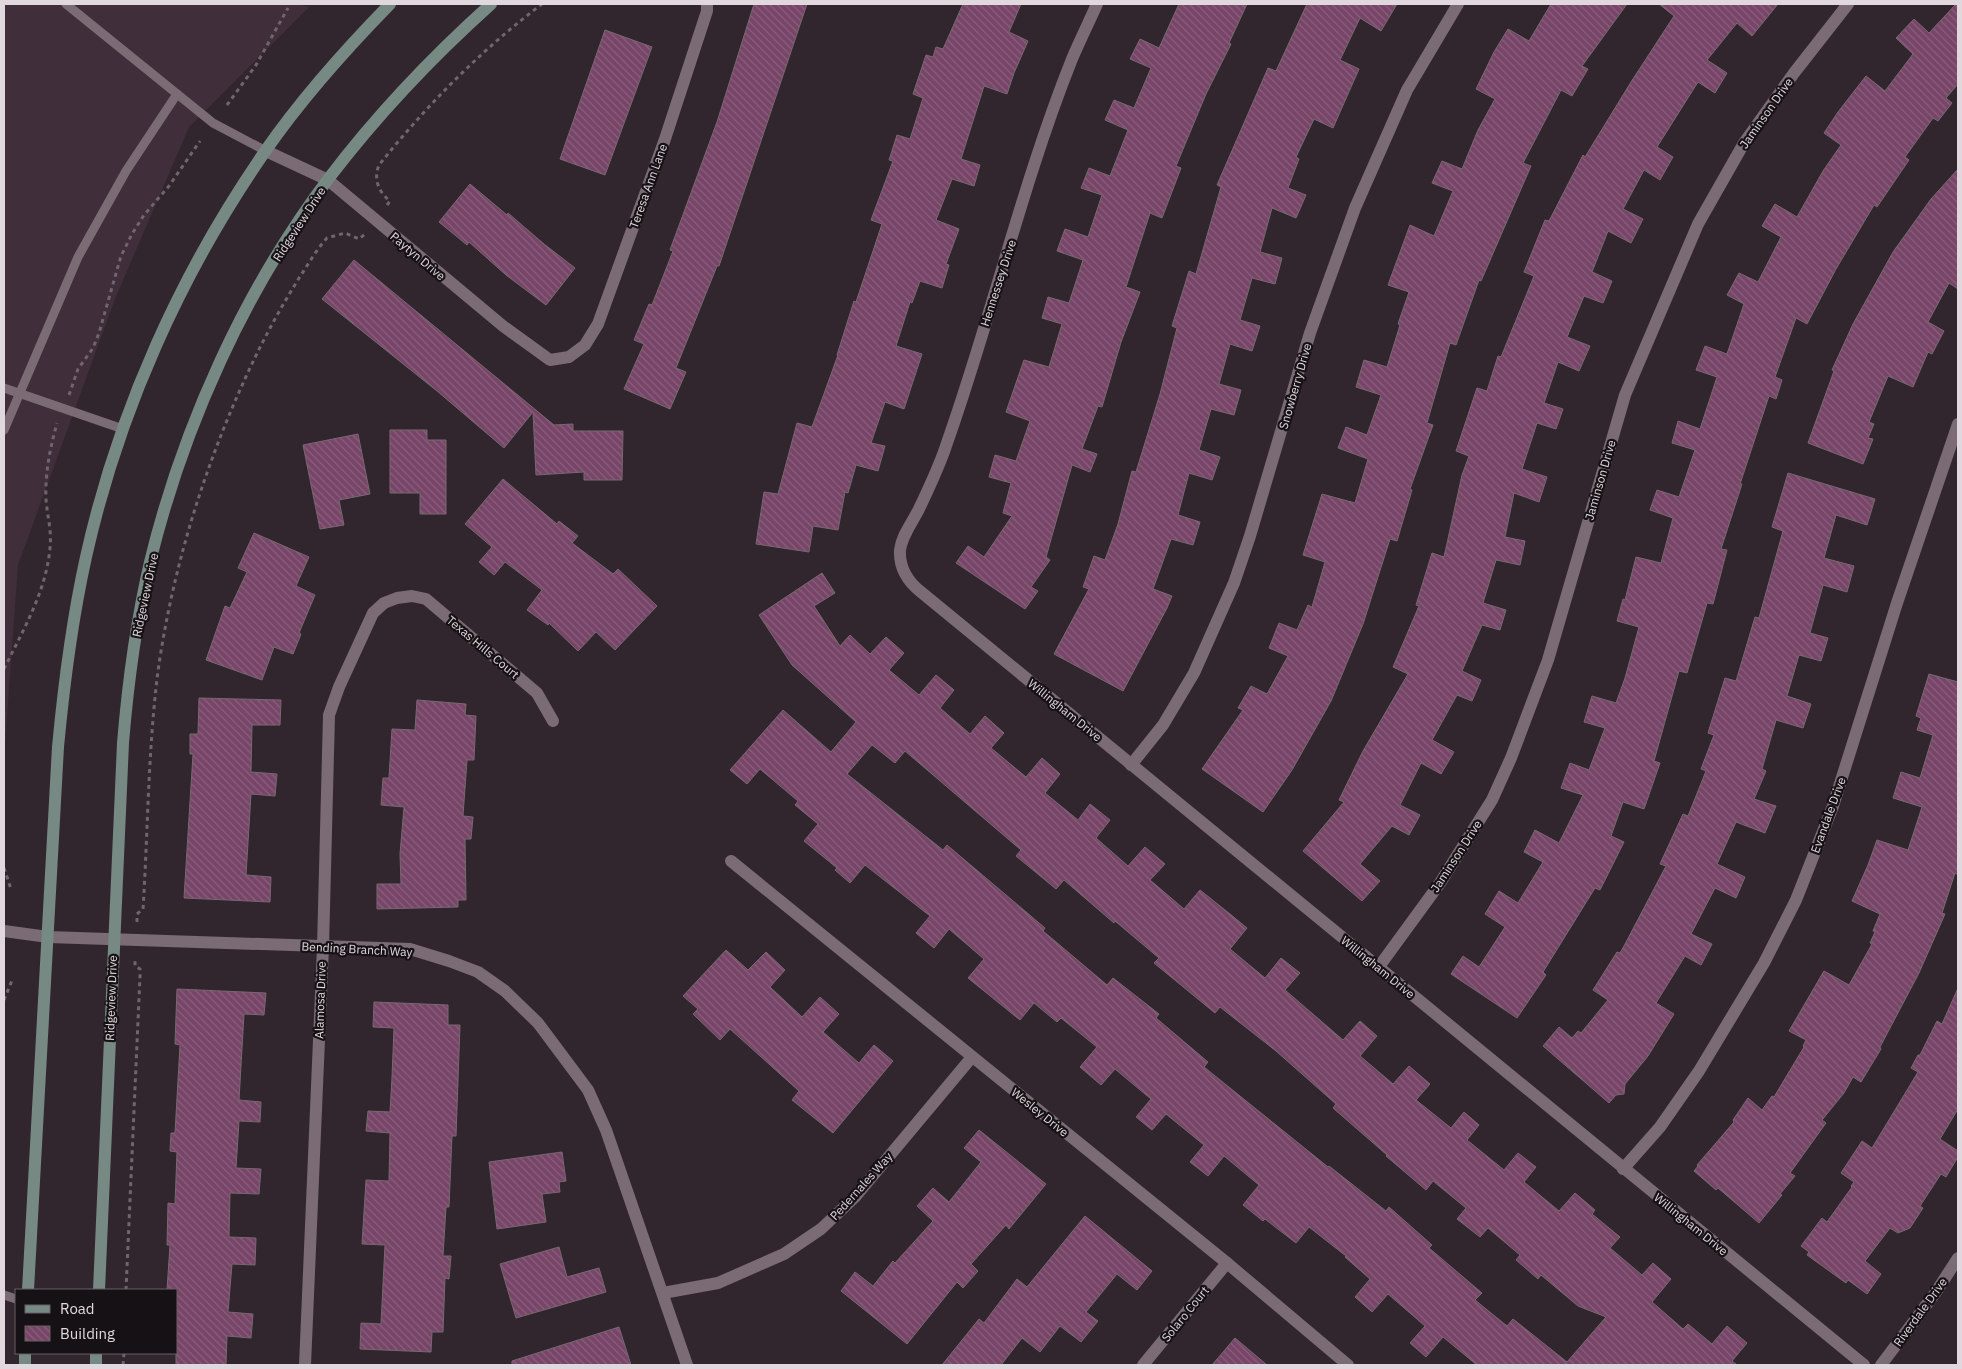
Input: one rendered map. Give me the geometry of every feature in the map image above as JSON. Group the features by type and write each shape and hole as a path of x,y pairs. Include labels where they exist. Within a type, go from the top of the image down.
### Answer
{"main road":[{"path":"28,1289 58,747 65,675 73,624 86,556 97,514 123,429 140,384 164,328 220,222 266,151 325,75 390,4"},
{"name":"Ridgeview Drive","path":"99,1289 123,743 128,682 138,622 164,511 186,445 209,388 235,332 264,279 328,180 407,85 448,42 491,4"}],"street":[{"name":"Teresa Ann Lane","path":"569,357 585,345 598,324 665,140 707,11 707,4"},
{"name":"Hennessey Drive","path":"900,562 903,538 919,510 947,445 1036,164 1072,59 1097,4"},
{"name":"Snowberry Drive","path":"1131,765 1163,725 1194,673 1234,583 1250,536 1310,333 1355,208 1407,90 1458,4"},
{"name":"Jaminson Drive","path":"1378,968 1440,883 1492,800 1511,758 1548,660 1625,395 1698,224 1744,143 1794,73 1848,4"},
{"name":"Paytyn Drive","path":"266,151 328,180 532,348 550,360 569,357"},
{"name":"Evandale Drive","path":"1623,1169 1660,1127 1699,1071 1764,963 1796,900 1833,806 1897,603 1958,424"},
{"name":"Willingham Drive","path":"900,562 904,574 911,584 1864,1365"},
{"name":"Texas Hills Court","path":"398,598 412,596 426,599 538,693 552,721"},
{"name":"Alamosa Drive","path":"305,1365 330,715 339,687 373,613 384,604 398,598"},
{"name":"Wesley Drive","path":"730,861 1227,1263 1348,1365"},
{"name":"Bending Branch Way","path":"4,930 48,937 410,949 478,972 505,991 538,1023 588,1090 606,1130 687,1365"},
{"name":"Pedernales Way","path":"663,1293 718,1283 784,1254 821,1230 855,1197 972,1057"},
{"name":"Riverdale Drive","path":"1880,1365 1936,1292 1958,1258"},
{"name":"Solaro Court","path":"1143,1365 1227,1263"}],"lane":[{"path":"66,4 213,123 266,151"},
{"path":"4,430 78,257 126,171 177,94"},
{"path":"4,388 123,429"}],"path":[{"path":"386,207 390,201 379,188 376,174 379,165 426,110 462,74 496,42 542,4"},
{"path":"227,105 256,65 288,8"},
{"path":"68,396 78,369 93,348 99,333 118,265 132,234 144,215 169,186 200,141"},
{"path":"143,909 152,728 158,671 167,616 195,506 235,400 259,349 286,299 327,238 345,233 359,239 365,234"},
{"path":"4,669 36,601 46,573 51,546 46,500 46,472 58,420"},
{"path":"4,868 11,889"},
{"path":"126,1289 140,969"},
{"path":"4,1000 13,978"}],"shaded area":[{"path":"4,4 298,4 309,7 189,127 115,299 18,565 4,757"}],"building":[{"path":"754,4 807,4 719,266 717,266 676,368 686,372 670,409 624,389 644,344 634,340 649,304 652,305 673,251 670,250 717,122"},
{"path":"963,4 1021,4 1009,32 1028,41 1007,94 984,86 961,159 980,165 974,186 952,179 936,220 959,229 946,264 949,265 942,288 920,281 912,303 910,302 896,346 922,354 904,409 885,402 871,443 885,446 878,471 856,465 848,493 845,492 838,530 813,526 809,552 756,544 764,492 778,494 797,423 812,427 838,355 854,301 856,302 882,224 871,220 893,161 889,160 897,135 910,139 923,98 913,94 926,55 933,57 936,47 943,49"},
{"path":"1179,4 1247,4 1176,166 1181,168 1162,218 1150,213 1126,287 1140,292 1121,342 1102,407 1098,406 1082,449 1097,454 1090,472 1072,465 1046,557 1050,560 1031,587 1038,591 1025,609 956,563 968,546 984,557 1012,516 1003,513 1011,483 989,477 995,455 1016,461 1030,421 1006,412 1024,360 1049,367 1062,324 1042,318 1048,297 1069,303 1083,260 1057,251 1065,229 1088,237 1102,195 1081,188 1089,168 1110,176 1128,130 1105,120 1114,100 1134,108 1151,68 1130,59 1140,39 1159,48"},
{"path":"1307,4 1397,4 1381,31 1360,18 1340,60 1359,69 1333,128 1314,119 1296,157 1299,159 1288,188 1306,195 1296,218 1272,208 1260,252 1282,258 1275,284 1252,278 1240,320 1260,326 1252,351 1230,344 1219,384 1241,390 1234,415 1211,409 1199,450 1220,457 1212,480 1189,473 1178,515 1200,522 1193,545 1171,539 1153,589 1172,596 1123,691 1054,654 1089,589 1083,587 1094,556 1105,560 1118,524 1132,471 1136,472 1160,394 1177,328 1172,326 1189,271 1196,274 1221,187 1217,185 1268,68 1276,71"},
{"path":"1551,4 1627,4 1582,66 1588,69 1572,96 1561,90 1523,163 1531,166 1481,281 1479,280 1456,345 1450,343 1427,423 1433,425 1410,489 1412,490 1397,541 1390,539 1363,624 1331,701 1292,770 1263,812 1202,769 1243,710 1238,708 1251,686 1267,694 1288,656 1269,648 1279,623 1297,630 1308,605 1312,607 1325,562 1303,555 1322,494 1355,503 1368,459 1338,448 1346,427 1367,435 1381,395 1356,387 1364,360 1387,367 1400,325 1398,324 1409,292 1388,285 1410,225 1434,236 1453,191 1432,183 1442,161 1462,169 1478,130 1495,99 1476,89 1494,52 1508,29 1529,41"},
{"path":"1659,4 1778,4 1752,36 1737,23 1707,60 1727,73 1715,93 1698,82 1657,147 1673,157 1660,180 1644,170 1623,209 1643,219 1631,243 1608,231 1592,272 1612,281 1603,303 1584,296 1567,337 1590,346 1579,371 1558,362 1544,403 1563,409 1556,429 1537,423 1522,469 1547,477 1539,502 1514,493 1505,537 1525,541 1520,565 1496,560 1483,603 1506,610 1500,630 1482,625 1462,671 1481,680 1472,701 1457,695 1432,740 1454,752 1441,774 1421,763 1400,805 1420,815 1409,835 1392,826 1360,864 1380,881 1362,901 1303,851 1344,802 1339,800 1363,751 1408,674 1393,667 1419,606 1416,605 1432,553 1444,557 1462,475 1469,456 1456,451 1477,388 1487,391 1498,356 1501,357 1534,276 1524,272 1545,220 1549,221 1583,155 1585,157 1674,16"},
{"path":"1958,4 1958,84 1946,98 1952,103 1938,121 1933,118 1905,157 1909,160 1877,207 1874,205 1836,269 1807,324 1796,318 1775,377 1782,380 1776,399 1769,396 1721,549 1727,550 1713,604 1707,603 1687,673 1679,671 1654,761 1660,763 1644,809 1623,802 1611,836 1624,842 1600,890 1595,888 1543,972 1546,975 1517,1018 1451,974 1463,956 1479,967 1505,927 1485,914 1499,891 1518,903 1543,862 1524,852 1535,830 1559,843 1583,795 1561,788 1570,763 1589,770 1605,728 1584,722 1592,696 1616,703 1625,678 1639,627 1617,621 1623,599 1625,600 1636,557 1661,563 1673,518 1650,510 1657,490 1679,497 1695,450 1672,443 1678,421 1700,429 1717,377 1696,370 1705,346 1727,354 1744,304 1727,295 1739,273 1758,282 1781,237 1762,226 1775,204 1797,217 1823,171 1841,145 1824,133 1866,76 1885,91 1913,54 1896,38 1914,19 1929,33"},
{"path":"605,30 652,47 605,175 560,159"},
{"path":"1958,169 1958,289 1949,283 1928,322 1944,331 1932,354 1928,352 1913,387 1888,376 1869,422 1874,424 1868,438 1873,439 1863,464 1808,443 1834,371 1832,370 1853,324 1893,252 1931,199"},
{"path":"470,184 575,268 546,305 506,275 469,242 467,245 439,222"},
{"path":"354,260 554,425 573,424 573,431 623,431 622,480 584,480 584,472 536,475 533,412 504,448 437,391 322,299"},
{"path":"390,430 427,430 427,440 446,440 446,514 420,514 420,493 390,493"},
{"path":"358,434 370,494 339,500 344,525 320,529 303,445"},
{"path":"1788,473 1875,499 1867,525 1836,515 1824,558 1854,566 1847,592 1823,585 1810,633 1828,638 1821,661 1799,655 1787,696 1811,704 1803,728 1776,720 1762,769 1766,771 1754,799 1776,806 1765,833 1736,822 1717,864 1745,877 1736,898 1715,888 1691,934 1712,944 1701,965 1685,956 1656,1003 1674,1014 1648,1056 1625,1084 1624,1094 1616,1095 1609,1103 1543,1046 1559,1027 1572,1038 1578,1031 1581,1033 1608,1000 1593,990 1617,952 1620,953 1624,946 1666,866 1660,864 1683,814 1688,816 1706,771 1701,769 1714,735 1708,733 1725,678 1736,681 1755,617 1759,618 1783,531 1772,527"},
{"path":"503,479 557,524 559,521 578,536 572,543 613,574 618,569 657,606 615,650 596,632 578,651 549,623 548,625 527,610 542,590 505,562 494,575 479,562 492,547 465,524"},
{"path":"254,533 309,557 296,586 315,595 299,633 301,634 293,654 274,647 262,680 206,660 225,606 230,608 247,572 238,568"},
{"path":"822,573 835,593 814,606 840,646 850,635 870,654 886,637 904,653 889,670 919,695 936,675 954,690 940,708 970,734 985,716 1004,733 991,748 1026,777 1042,758 1060,774 1045,793 1078,820 1090,804 1110,820 1096,838 1128,866 1145,847 1165,864 1150,880 1184,909 1200,890 1247,928 1230,949 1265,978 1281,958 1300,973 1285,990 1343,1040 1360,1021 1377,1036 1360,1056 1393,1084 1409,1066 1430,1084 1416,1100 1451,1128 1464,1112 1479,1125 1467,1140 1504,1170 1518,1153 1536,1167 1524,1182 1559,1211 1575,1193 1595,1210 1592,1214 1620,1237 1610,1248 1642,1275 1653,1263 1671,1279 1652,1302 1683,1329 1688,1324 1712,1344 1727,1326 1747,1343 1732,1361 1737,1365 1477,1365 1443,1337 1426,1357 1410,1343 1425,1326 1388,1294 1372,1312 1355,1297 1370,1279 1346,1256 1309,1227 1296,1243 1265,1219 1263,1221 1243,1205 1259,1185 1224,1156 1208,1176 1190,1162 1204,1145 1166,1114 1152,1130 1136,1117 1151,1099 1115,1069 1101,1085 1080,1067 1097,1047 1061,1018 1057,1022 1034,1003 1020,1020 968,978 984,959 949,929 934,948 916,933 930,916 865,865 850,883 835,870 837,868 804,841 818,824 795,805 798,801 760,769 747,784 730,770 783,710 831,752 856,722 792,665 759,615","holes":["872,745 895,763 905,751 1021,850 1016,856 1056,889 1064,880 1114,923 1115,921 1159,958 1154,963 1215,1013 1220,1007 1276,1051 1336,1104 1333,1108 1426,1190 1433,1181 1466,1208 1457,1219 1480,1237 1488,1228 1520,1255 1516,1260 1538,1279 1541,1275 1578,1306 1606,1317 1567,1362 1513,1319 1507,1326 1475,1300 1482,1293 1429,1248 1432,1245 1389,1207 1386,1211 1204,1067 1208,1062 1156,1018 1159,1014 1113,978 1107,985 1043,931 1045,928 947,845 943,850 847,774"]},
{"path":"1929,674 1958,682 1958,875 1955,873 1942,913 1945,914 1919,973 1880,1047 1881,1049 1861,1082 1853,1077 1844,1093 1822,1120 1826,1123 1790,1173 1795,1176 1759,1223 1718,1188 1716,1190 1694,1171 1734,1122 1733,1120 1748,1098 1762,1110 1772,1096 1774,1097 1804,1047 1806,1040 1789,1031 1824,971 1849,985 1872,944 1870,943 1875,932 1873,931 1880,914 1852,901 1877,840 1908,850 1922,807 1893,798 1901,772 1920,778 1933,735 1917,730 1921,718 1916,716"},
{"path":"199,698 281,700 280,725 252,725 251,772 277,774 275,796 251,794 246,875 271,877 270,902 184,898 193,754 190,754 190,734 198,734"},
{"path":"417,700 466,704 465,715 476,716 474,760 467,760 463,816 473,817 471,839 465,839 466,900 458,900 458,907 377,909 377,884 401,884 400,854 404,807 381,805 383,778 389,778 392,729 415,730"},
{"path":"726,950 748,970 766,952 785,970 770,987 802,1017 820,997 839,1014 823,1032 859,1063 874,1045 893,1061 833,1133 792,1100 799,1091 730,1029 720,1040 693,1014 698,1009 683,996"},
{"path":"1958,988 1958,1109 1940,1139 1958,1151 1958,1157 1946,1177 1941,1174 1920,1206 1923,1208 1910,1228 1898,1233 1890,1228 1865,1261 1881,1274 1867,1294 1848,1280 1846,1283 1807,1255 1809,1252 1801,1246 1822,1218 1827,1222 1852,1187 1854,1182 1841,1173 1862,1141 1872,1148 1918,1072 1911,1068 1918,1055 1920,1055 1937,1021 1942,1024"},
{"path":"177,989 266,993 264,1015 244,1014 239,1100 261,1102 260,1122 239,1121 236,1168 261,1169 259,1194 230,1193 229,1237 256,1238 255,1265 232,1264 228,1312 253,1314 251,1338 227,1336 226,1365 176,1365 176,1354 178,1354 178,1289 167,1289 170,1245 167,1245 168,1203 175,1204 177,1152 170,1151 171,1133 175,1133 180,1045 175,1044"},
{"path":"374,1002 448,1005 448,1025 460,1025 456,1136 452,1136 449,1207 446,1207 443,1256 451,1256 449,1279 445,1278 443,1332 432,1332 431,1352 360,1349 361,1323 381,1324 385,1245 362,1244 366,1180 389,1181 390,1133 366,1131 368,1111 390,1112 394,1028 373,1027"},
{"path":"979,1130 1046,1184 1009,1229 1006,1225 971,1264 978,1271 963,1288 957,1282 907,1344 841,1291 855,1272 873,1286 893,1261 895,1263 933,1221 917,1206 933,1188 949,1202 981,1162 964,1148"},
{"path":"562,1152 566,1181 559,1182 560,1192 542,1194 546,1222 497,1229 489,1162"},
{"path":"1085,1216 1152,1271 1137,1290 1117,1274 1086,1312 1098,1321 1081,1342 1060,1326 1040,1352 1022,1338 1001,1365 942,1365 979,1319 984,1323 1017,1279 1027,1287"},
{"path":"559,1247 567,1277 599,1268 606,1292 516,1318 500,1264"},
{"path":"619,1327 631,1365 512,1365 512,1361"},
{"path":"1235,1338 1267,1365 1212,1365"}]}
